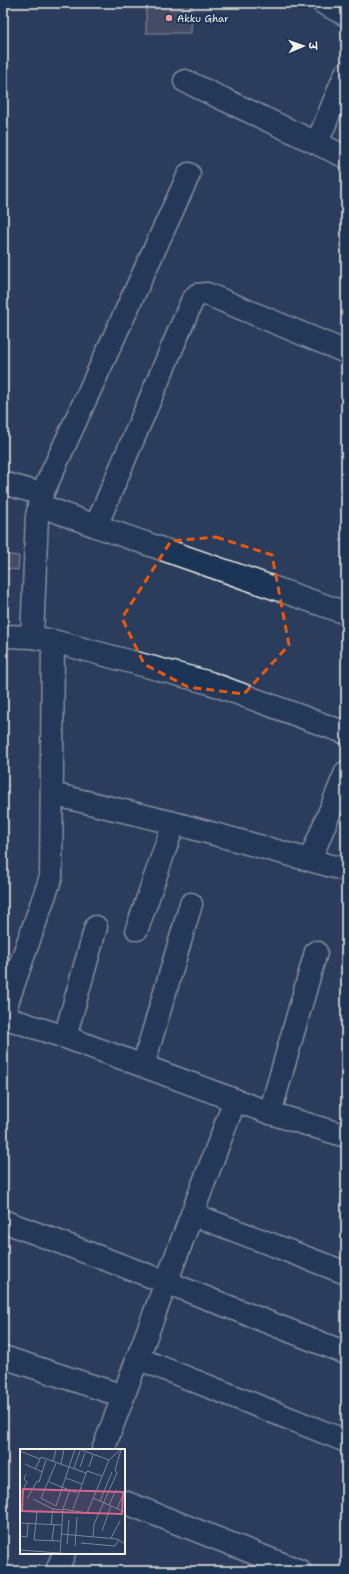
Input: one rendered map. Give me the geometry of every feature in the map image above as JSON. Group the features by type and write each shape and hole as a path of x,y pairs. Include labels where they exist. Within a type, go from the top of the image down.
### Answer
{"street":[{"path":"322,3 346,15"},
{"path":"317,143 346,73"},
{"path":"185,81 346,157"},
{"path":"32,637 40,499 189,174"},
{"path":"96,526 192,301 197,295 207,294 346,352"},
{"path":"3,483 96,526 346,613"},
{"path":"3,636 32,637 53,641 210,683 346,733"},
{"path":"3,1014 51,877 53,641"},
{"path":"310,860 346,772"},
{"path":"52,794 174,823 346,870"},
{"path":"137,929 174,823"},
{"path":"143,1066 191,904"},
{"path":"66,1037 96,927"},
{"path":"270,1113 316,952"},
{"path":"3,1017 66,1037 270,1113 346,1136"},
{"path":"103,1449 236,1100"},
{"path":"192,1214 346,1273"},
{"path":"3,1221 166,1282 346,1353"},
{"path":"3,1357 123,1396"},
{"path":"137,1358 346,1441"},
{"path":"125,1502 300,1571"},
{"path":"57,1571 64,1554"}],"highlighted area":[{"path":"216,537 272,555 289,645 244,694 188,687 144,664 122,618 171,541"}],"building":[{"name":"Akku Ghar","path":"146,3 192,3 191,33 146,33"},
{"path":"3,554 19,556 18,570 3,568"}],"place":[{"name":"Akku Ghar","path":"169,18"}]}
